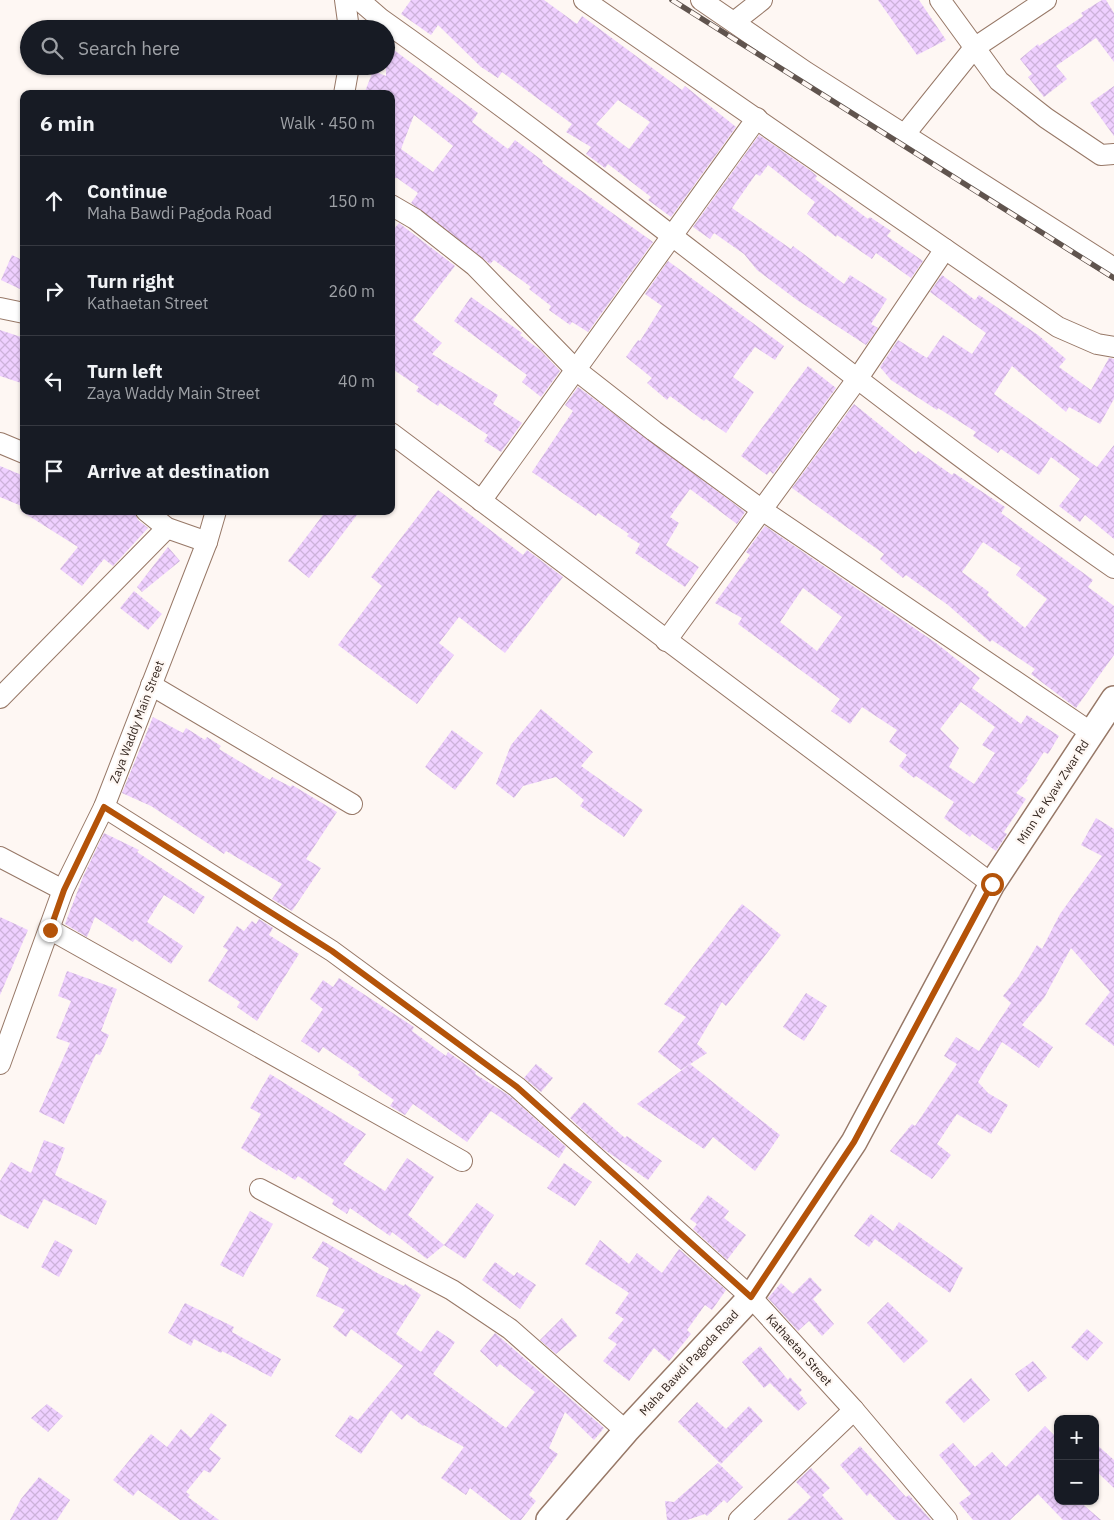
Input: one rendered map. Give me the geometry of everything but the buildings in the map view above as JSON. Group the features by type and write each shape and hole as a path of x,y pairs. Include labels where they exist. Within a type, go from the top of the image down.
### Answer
{"street":[{"path":"345,0 348,20"},
{"path":"359,0 382,20"},
{"path":"584,0 1058,326 1097,344 1114,347"},
{"path":"701,0 806,72 1114,268"},
{"path":"734,22 762,0"},
{"path":"940,0 999,81 1046,118 1101,155 1114,154"},
{"path":"905,134 974,48 1046,0"},
{"path":"395,29 672,237 996,485 1114,568"},
{"path":"345,90 347,75"},
{"path":"481,501 757,118"},
{"path":"395,207 414,219 475,266 576,370 654,431 762,510 1092,733"},
{"path":"666,641 858,378 945,249"},
{"path":"0,308 20,312"},
{"path":"395,436 992,884"},
{"path":"0,443 20,451"},
{"path":"151,515 167,528 207,542"},
{"name":"Zaya Waddy Main Street","path":"0,1064 64,890 104,807 207,542 215,515"},
{"path":"0,698 167,528"},
{"path":"151,685 352,804"},
{"name":"Minn Ye Kyaw Zwar Rd","path":"992,884 1114,699"},
{"name":"Kathaetan Street","path":"104,807 332,951 517,1087 751,1297 854,1410 947,1520"},
{"path":"0,856 64,890"},
{"name":"Maha Bawdi Pagoda Road","path":"549,1520 626,1431 751,1297 854,1142 992,884"},
{"path":"50,930 462,1161"},
{"path":"260,1188 452,1290 502,1323 626,1431"},
{"path":"738,1520 854,1410"}],"railway":[{"path":"672,0 1114,278"}],"route":[{"path":"50,930 64,890 104,807 332,951 517,1087 751,1297 854,1142 992,884"}]}
